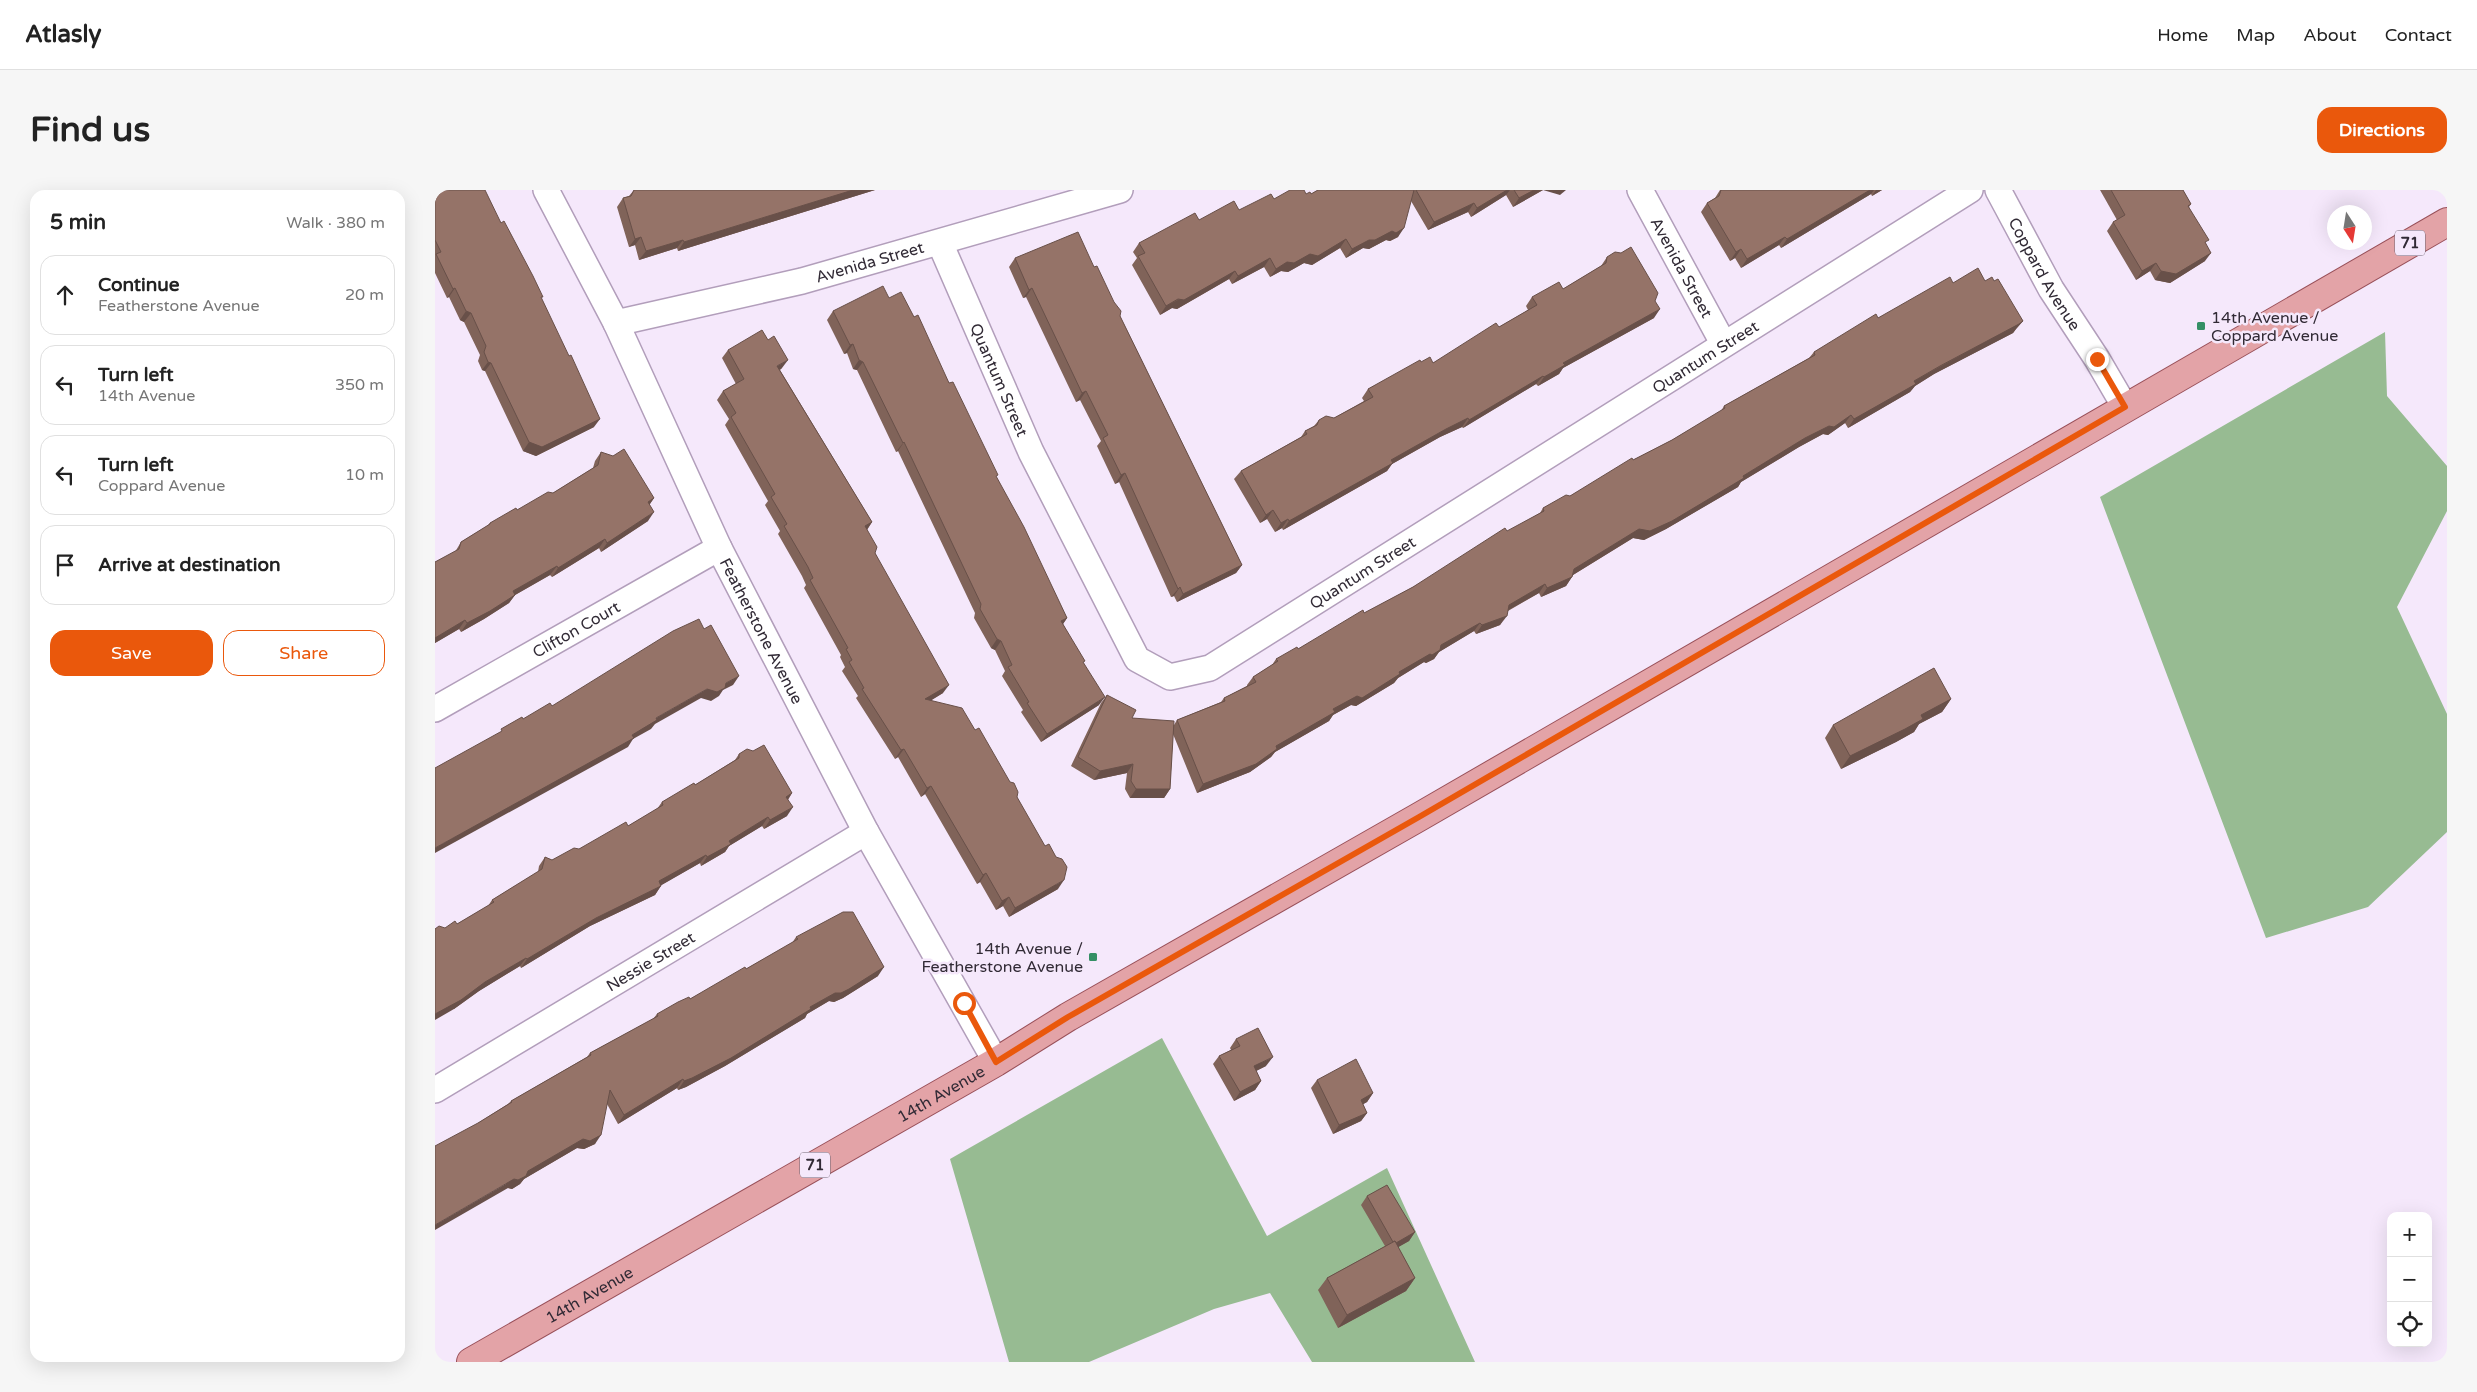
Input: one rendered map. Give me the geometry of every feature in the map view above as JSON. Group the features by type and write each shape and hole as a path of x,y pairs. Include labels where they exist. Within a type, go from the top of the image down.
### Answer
{"main road":[{"name":"14th Avenue","path":"471,1362 996,1062 1068,1017 1222,931 2447,222"}],"street":[{"name":"Featherstone Avenue","path":"546,190 616,323 719,548 866,832 996,1062"},
{"name":"Avenida Street","path":"616,323 802,281 1120,190"},
{"name":"Avenida Street","path":"1640,190 1723,343"},
{"name":"Quantum Street","path":"940,243 1031,452 1137,659 1170,677 1210,668 1723,343 1970,190"},
{"name":"Coppard Avenue","path":"1998,190 2051,288 2097,359 2125,407"},
{"name":"Clifton Court","path":"435,709 719,548"},
{"name":"Nessie Street","path":"435,1090 866,832"}],"green space":[{"path":"2385,332 2387,396 2447,466 2447,511 2397,607 2447,714 2447,832 2368,907 2266,938 2100,497"},
{"path":"1162,1038 1267,1236 1387,1168 1475,1362 1312,1362 1270,1293 1214,1309 1089,1362 1009,1362 950,1159"}],"building":[{"path":"435,190 485,190 501,223 504,221 533,276 543,297 541,297 569,356 571,355 600,419 542,447 529,442 491,363 488,362 484,352 486,346 471,313 466,311 436,254 441,252 435,240"},
{"path":"634,190 853,190 684,242 683,240 646,251 641,237 635,239 623,198 631,196"},
{"path":"1290,190 1304,190 1306,194 1310,192 1311,194 1318,190 1414,190 1404,228 1396,233 1392,231 1352,249 1346,239 1318,256 1310,254 1294,263 1287,262 1276,269 1270,258 1238,276 1235,271 1184,300 1178,299 1166,306 1138,256 1145,253 1139,243 1195,213 1199,220 1234,201 1239,210 1271,194 1274,199"},
{"path":"1416,190 1507,190 1477,208 1474,203 1434,222"},
{"path":"1514,190 1534,190 1519,198"},
{"path":"1721,190 1870,190 1787,239 1785,237 1747,259 1741,249 1736,252 1707,203 1719,196"},
{"path":"2111,190 2183,190 2191,204 2188,206 2209,240 2205,242 2211,253 2176,274 2161,271 2156,263 2142,271 2113,222 2125,215"},
{"path":"1078,232 1094,267 1097,266 1114,302 1121,311 1120,316 1242,565 1183,594 1180,587 1178,589 1125,473 1121,475 1103,438 1108,435 1086,391 1082,393 1032,288 1029,290 1015,258"},
{"path":"1631,247 1658,293 1655,301 1660,309 1563,363 1565,365 1469,420 1468,418 1446,429 1391,460 1393,463 1289,521 1288,519 1281,523 1273,510 1266,515 1241,471 1307,434 1305,431 1317,425 1319,420 1326,416 1334,418 1373,397 1368,389 1420,360 1421,362 1430,357 1433,363 1496,323 1499,327 1537,305 1532,297 1559,282 1563,289 1606,263 1607,257 1615,252 1621,253"},
{"path":"1978,268 1985,281 1992,277 1994,281 1998,279 2023,321 1914,381 1916,384 1854,419 1851,415 1834,427 1829,426 1805,438 1743,476 1744,478 1672,521 1650,531 1639,529 1574,569 1572,577 1547,588 1545,584 1509,605 1507,616 1482,625 1480,623 1441,645 1440,650 1399,672 1400,674 1362,698 1357,696 1333,709 1335,712 1276,746 1277,749 1256,764 1203,784 1177,720 1225,701 1224,698 1256,682 1253,677 1278,661 1276,659 1297,647 1298,649 1363,610 1364,613 1413,587 1505,528 1507,531 1544,511 1543,508 1566,495 1570,496 1632,458 1633,460 1672,440 1725,408 1724,406 1815,355 1814,352 1876,314 1878,318 1950,277 1953,283"},
{"path":"883,286 889,298 901,292 914,317 918,315 949,383 953,382 998,475 996,476 1024,527 1067,618 1061,621 1085,661 1083,662 1105,697 1047,734 1027,703 1029,702 1008,667 1012,665 1001,641 997,639 980,609 981,604 904,442 863,362 859,360 853,344 850,345 833,311"},
{"path":"762,330 768,340 774,336 788,360 777,366 872,522 865,526 877,547 875,553 949,685 925,699 962,708 975,730 979,728 1010,782 1014,783 1018,792 1017,797 1045,846 1049,844 1056,857 1062,859 1067,867 1064,880 1015,908 1009,897 1002,901 986,873 983,875 931,786 927,788 904,749 901,750 862,689 864,688 849,662 852,660 846,649 848,648 810,580 813,578 808,567 784,526 787,524 771,497 775,494 731,417 736,413 723,391 744,379 728,350"},
{"path":"624,449 654,498 648,502 654,512 607,543 605,539 558,568 557,566 513,591 515,595 490,611 467,623 465,620 435,638 435,562 459,549 461,542 490,523 548,492 553,493 598,465 601,452 613,456"},
{"path":"699,619 704,629 711,625 739,676 726,683 725,688 717,692 707,689 656,718 657,720 632,735 634,738 435,848 435,768 502,731 501,729 522,717 523,719 550,703 552,706 673,631"},
{"path":"1934,668 1951,699 1921,715 1923,719 1850,756 1833,725"},
{"path":"1107,695 1136,710 1132,718 1174,721 1170,789 1136,789 1131,781 1133,764 1100,771 1078,757"},
{"path":"764,745 792,793 786,797 793,807 770,820 768,817 729,841 731,844 707,857 706,855 659,881 661,886 596,918 485,982 461,1000 435,1014 435,929 439,926 445,928 455,921 457,924 494,902 492,900 542,869 545,857 552,860 574,848 579,849 626,822 628,826 663,805 662,802 694,783 695,785 739,758 739,754 747,749 753,751"},
{"path":"843,912 853,912 884,967 849,989 841,993 835,993 810,1007 811,1009 731,1058 692,1078 684,1081 683,1079 624,1115 610,1090 601,1135 590,1141 583,1139 528,1171 526,1176 518,1180 514,1179 435,1225 435,1146 478,1123 511,1101 591,1055 590,1053 658,1016 657,1014 689,997 690,999 745,967 746,969 798,939 796,937"},
{"path":"1258,1028 1273,1057 1254,1066 1261,1081 1240,1092 1219,1056 1240,1046 1236,1039"},
{"path":"1356,1059 1373,1093 1361,1100 1367,1113 1339,1125 1317,1080"},
{"path":"1387,1185 1415,1232 1396,1243 1395,1241 1393,1242 1367,1196"},
{"path":"1395,1241 1415,1278 1347,1315 1327,1278"}],"place":[{"name":"14th Avenue / Coppard Avenue","path":"2201,326"},
{"name":"14th Avenue / Featherstone Avenue","path":"1093,957"}],"route":[{"path":"964,1003 996,1062 1068,1017 1419,817 2125,407 2097,359"}]}
